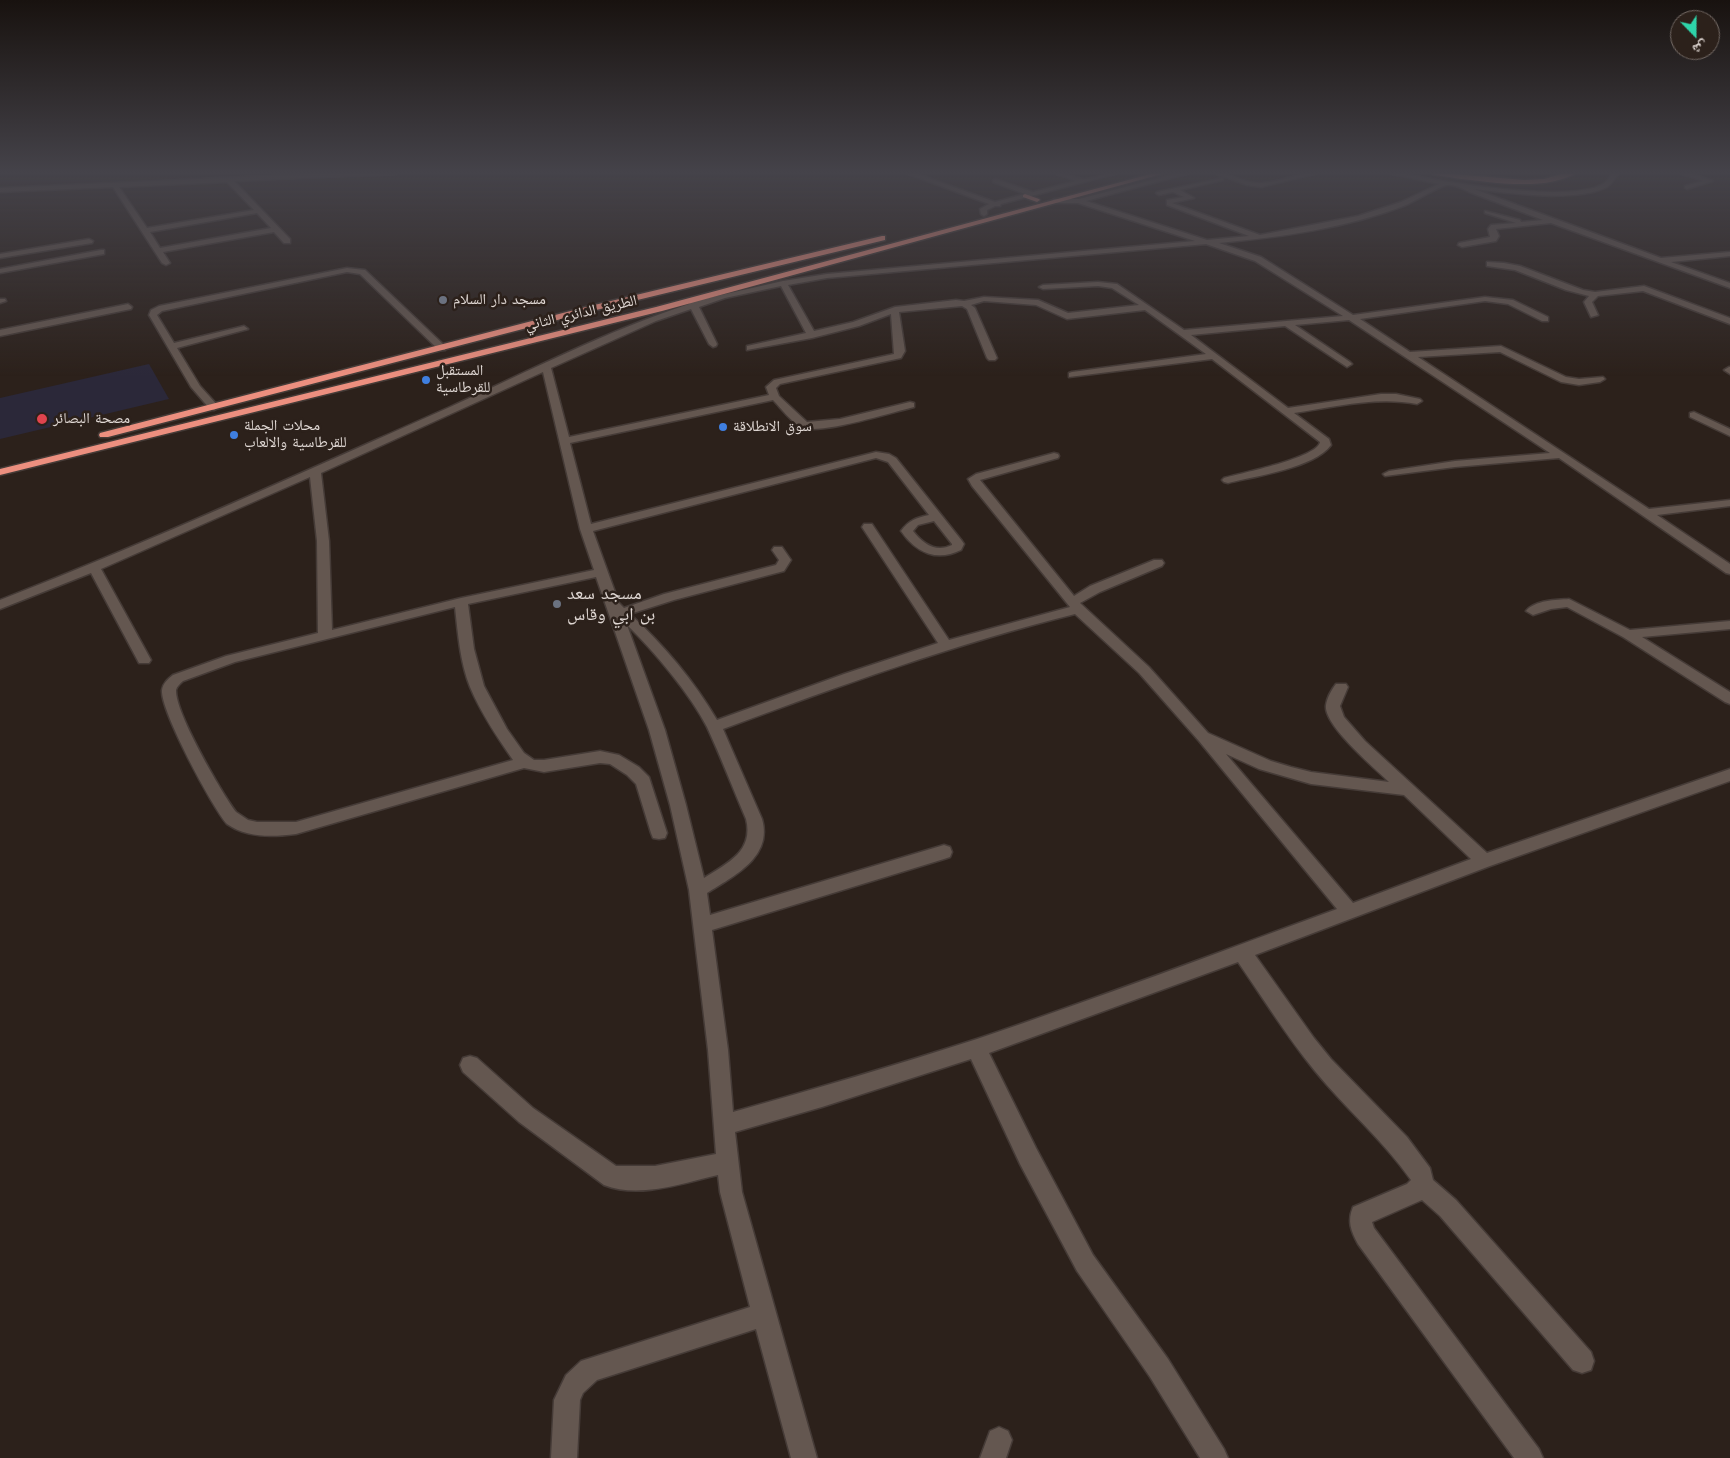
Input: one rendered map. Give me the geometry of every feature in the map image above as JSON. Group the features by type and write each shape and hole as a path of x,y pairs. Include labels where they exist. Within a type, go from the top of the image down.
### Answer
{"highway":[{"name":"الطريق الدائري الثاني","path":"93,438 458,344 535,321 872,240"},
{"name":"الطريق الدائري الثاني","path":"0,462 18,462 641,314 908,240"},
{"path":"808,255 778,265 673,292 670,295 682,298 793,269 821,264"},
{"path":"18,462 149,432 543,333 592,319 594,316 583,315 458,344"},
{"name":"الطريق الدائري الثاني","path":"0,472 18,462"}],"street":[{"path":"0,256 89,240"},
{"path":"151,240 166,263"},
{"path":"158,251 220,240"},
{"path":"1199,240 1235,250 1258,259 1562,455 1730,570"},
{"path":"0,605 94,567 315,471 627,330 694,304 783,283 864,272 1234,240"},
{"path":"1462,245 1488,240"},
{"path":"1605,240 1730,286"},
{"path":"0,271 101,252"},
{"path":"1659,260 1730,254"},
{"path":"1490,264 1517,267 1576,290 1596,294 1644,288 1730,322"},
{"path":"214,407 196,387 153,315 159,309 347,270 356,270 362,272 442,348"},
{"path":"783,283 812,335"},
{"path":"1043,287 1098,284 1114,286 1147,307 1214,356 1325,441 1325,448 1305,458 1228,480"},
{"path":"1594,315 1588,302 1596,294"},
{"path":"1181,333 1350,318 1496,299 1516,305 1545,319"},
{"path":"750,348 866,322 895,310 964,304 984,300 1038,303 1067,316 1147,307"},
{"path":"694,304 713,344"},
{"path":"964,304 971,308 992,358"},
{"path":"0,333 128,307"},
{"path":"895,310 900,351 898,356 777,382 771,387 775,397 804,425 809,427 910,405"},
{"path":"1286,323 1347,364"},
{"path":"172,346 244,329"},
{"path":"1409,355 1500,349 1564,380 1579,382 1600,378"},
{"path":"1072,375 1214,356"},
{"path":"546,366 586,529 600,572 616,609 656,730 678,805 698,890 718,1050 731,1192 763,1315 804,1458"},
{"path":"563,441 775,397"},
{"path":"1285,411 1381,398 1396,397 1416,401"},
{"path":"1694,415 1730,433"},
{"path":"586,529 876,455 889,458 936,516"},
{"path":"1389,474 1455,464 1562,455"},
{"path":"1054,456 974,479 976,484 1075,605 1144,670 1350,912"},
{"path":"315,471 323,541 325,635"},
{"path":"1648,513 1730,503"},
{"path":"868,527 946,645"},
{"path":"616,609 780,568 785,560 778,550"},
{"path":"714,727 808,692 946,645 1075,605 1104,585 1158,563"},
{"path":"94,567 144,660"},
{"path":"525,762 296,828 268,830 244,825 232,820 183,734 169,691 171,684 178,678 231,659 461,602 600,572"},
{"path":"461,602 467,649 478,686 501,731 519,757 531,765 544,766 600,757 614,759 633,771 643,781 659,833"},
{"path":"1533,611 1549,604 1569,603 1628,634 1730,699"},
{"path":"616,609 638,627 661,652 714,727 754,819 757,835 754,846 743,860 698,890"},
{"path":"1628,634 1730,625"},
{"path":"1341,687 1333,706 1337,719 1360,745 1484,862"},
{"path":"1203,737 1265,765 1291,773 1312,778 1409,790"},
{"path":"725,1125 839,1092 976,1048 1151,986 1484,862 1730,775"},
{"path":"702,925 944,852"},
{"path":"1242,952 1312,1052 1412,1159 1422,1176 1423,1186 1448,1208 1582,1361"},
{"path":"976,1048 1028,1156 1085,1263 1159,1368 1215,1458"},
{"path":"470,1065 526,1115 612,1177 625,1180 650,1178 727,1162"},
{"path":"1423,1186 1415,1192 1361,1215 1361,1226 1366,1236 1530,1458"},
{"path":"564,1458 564,1410 573,1384 590,1370 763,1315"}],"shaded area":[{"name":"مصحة البصائر","path":"149,364 169,399 0,439 0,398"}],"place":[{"name":"مسجد دار السلام","path":"443,300"},
{"name":"المستقبل للقرطاسية","path":"426,380"},
{"name":"مصحة البصائر","path":"42,419"},
{"name":"سوق الانطلاقة","path":"723,427"},
{"name":"محلات الجملة للقرطاسية والالعاب","path":"234,435"},
{"name":"مسجد سعد بن ابي وقاس","path":"557,604"}]}
